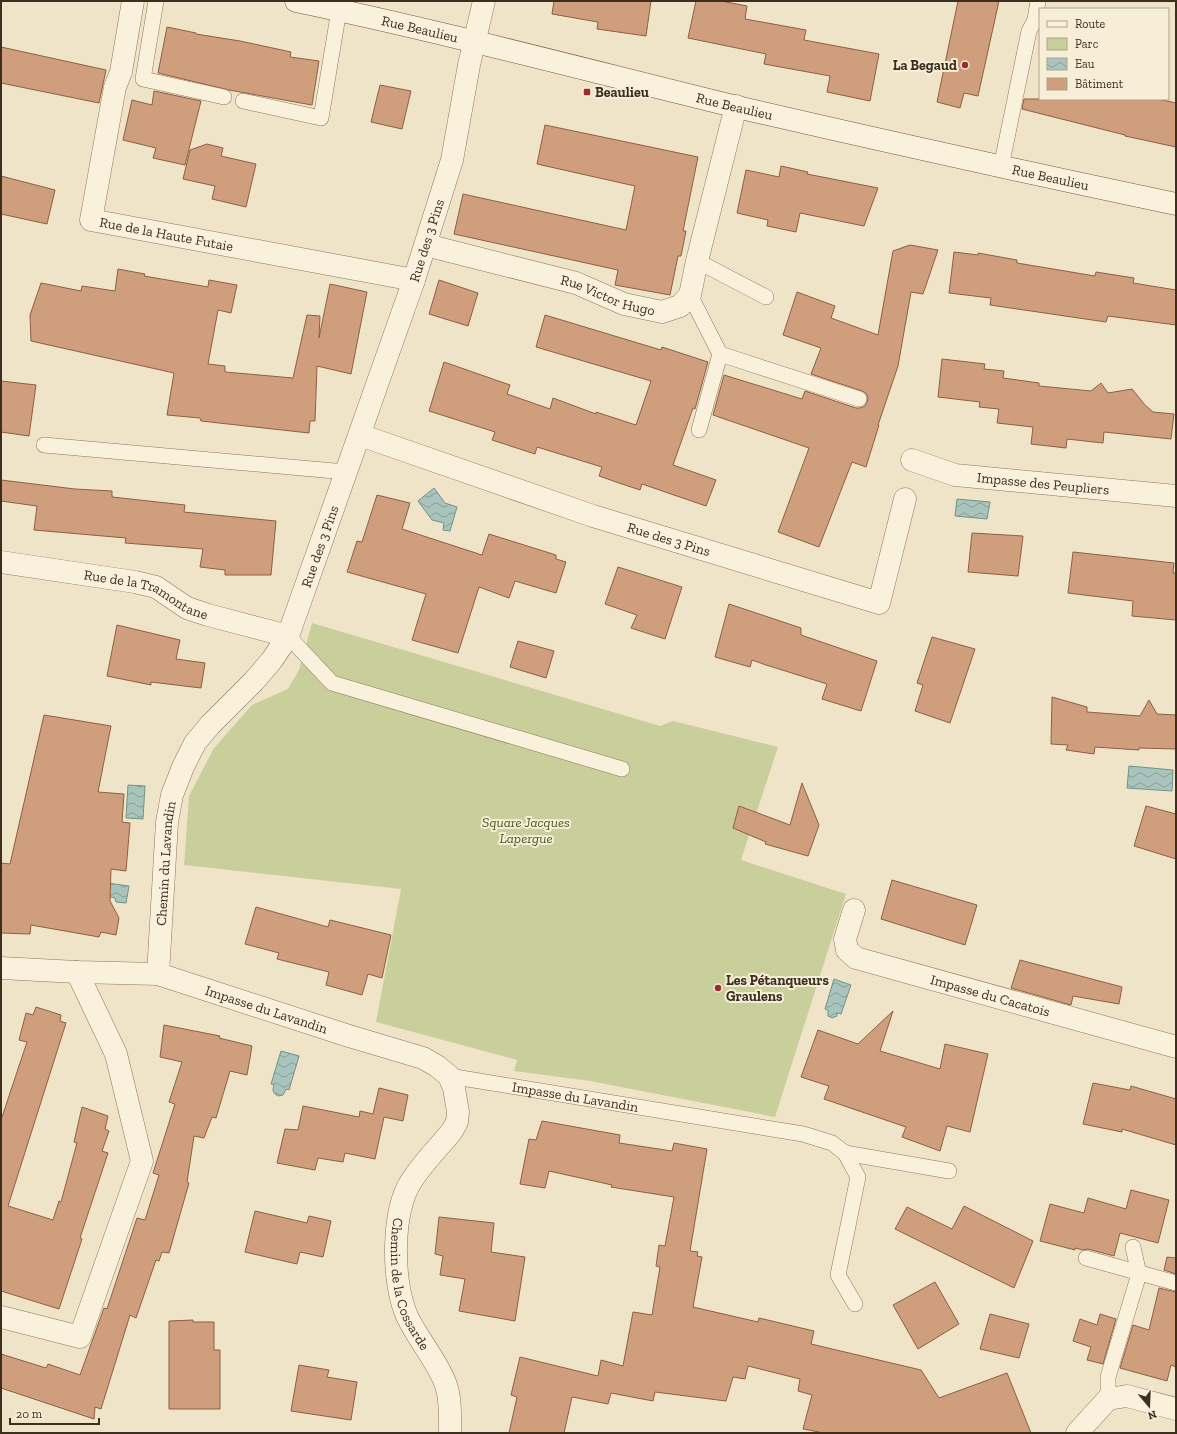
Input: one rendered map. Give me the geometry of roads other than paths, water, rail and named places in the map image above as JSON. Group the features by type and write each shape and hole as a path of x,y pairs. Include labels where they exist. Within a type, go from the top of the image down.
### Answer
{"street":[{"name":"Rue de la Haute Futaie","path":"133,1 121,72 115,87 92,220 414,280"},
{"name":"Rue Beaulieu","path":"296,1 474,42 736,106 1000,167 1176,204"},
{"name":"Rue des 3 Pins","path":"288,636 426,245 452,160 469,65 484,1"},
{"path":"690,295 697,261 736,106"},
{"name":"Rue Victor Hugo","path":"426,245 576,283 624,304 662,312 680,306 690,295"},
{"name":"Rue des 3 Pins","path":"360,435 593,516 879,603 905,499"},
{"name":"Impasse des Peupliers","path":"912,460 955,475 1176,496"},
{"name":"Rue de la Tramontane","path":"1,562 135,582 156,588 187,608 288,636"},
{"name":"Chemin du Lavandin","path":"158,974 167,822 172,795 180,774 195,743 210,725 254,681 272,660 288,636"},
{"name":"Impasse du Cacatois","path":"854,910 845,939 847,950 856,958 1176,1047"},
{"path":"1,968 158,974"},
{"path":"1,1317 80,1337 142,1161 116,1054 77,972"},
{"name":"Impasse du Lavandin","path":"158,974 349,1036 423,1058 437,1066 449,1076"},
{"name":"Chemin de la Cossarde","path":"449,1076 454,1088 458,1112 457,1122 452,1131 412,1180 405,1193 400,1208 396,1240 396,1265 407,1315 422,1343 440,1370 446,1386 450,1401 450,1433"},
{"path":"1077,1433 1108,1399 1127,1396 1176,1409"}],"lane":[{"path":"156,1 143,79 224,97"},
{"path":"1000,167 1029,31 1035,20 1038,1"},
{"path":"243,101 321,118 339,10"},
{"path":"697,261 766,297"},
{"path":"690,295 720,354 699,430"},
{"path":"720,354 859,399"},
{"path":"44,445 346,472"},
{"path":"288,636 332,683 622,770"},
{"name":"Impasse du Lavandin","path":"449,1076 803,1134 832,1143 845,1153 858,1177 838,1275 855,1304"},
{"path":"845,1153 949,1171"},
{"path":"1108,1399 1108,1377 1139,1274 1133,1247"},
{"path":"1086,1258 1139,1274 1176,1283"}],"water":[{"path":"434,488 445,503 457,507 450,531 443,530 444,523 432,520 418,501"},
{"path":"957,499 990,502 987,519 955,516"},
{"path":"1129,766 1173,770 1172,791 1127,788"},
{"path":"128,785 145,786 143,819 126,818"},
{"path":"93,881 129,886 126,903 116,902 115,898 91,893"},
{"path":"834,979 851,985 841,1014 837,1013 837,1016 832,1018 828,1016 828,1010 825,1009"},
{"path":"281,1051 299,1056 289,1090 286,1089 283,1095 278,1096 273,1092 274,1085 271,1084"}],"place":[{"name":"La Begaud","path":"965,65"},
{"name":"Beaulieu","path":"587,92"},
{"name":"Les Pétanqueurs Graulens","path":"718,988"}],"park label":[{"name":"Square Jacques Lapergue","path":"526,830"}]}
